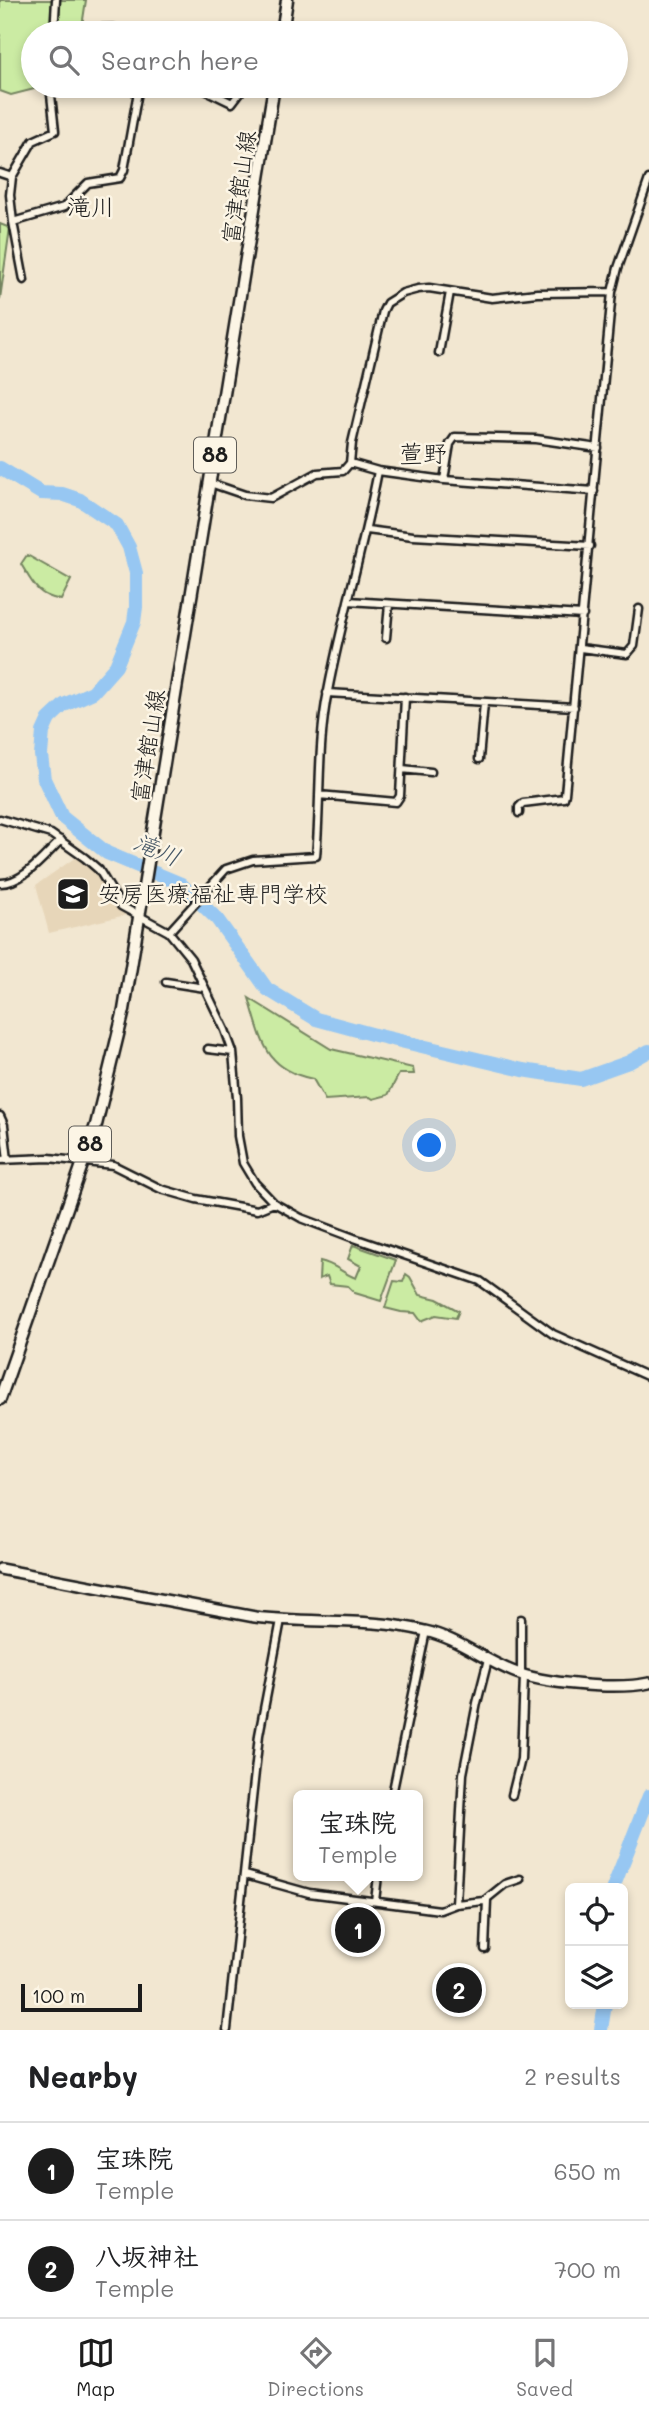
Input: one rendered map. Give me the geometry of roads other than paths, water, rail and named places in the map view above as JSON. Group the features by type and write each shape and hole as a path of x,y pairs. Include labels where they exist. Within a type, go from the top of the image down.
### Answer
{"main road":[{"path":"284,21 287,0"},
{"name":"富津館山線","path":"0,1399 84,1162 124,1010 270,98"}],"street":[{"path":"55,21 56,0"},
{"path":"23,280 10,195 12,177 33,141 55,131 51,98"},
{"path":"13,222 64,206 88,183 120,178 124,170 137,98"},
{"path":"222,98 232,103 236,98"},
{"path":"0,173 12,177"},
{"path":"519,813 519,807 523,803 564,798 612,292 649,179"},
{"path":"210,483 245,495 271,498 317,473 343,471 350,463 352,443 383,311 387,303 403,293 418,289 492,298 537,293 612,292"},
{"path":"439,353 450,292"},
{"path":"444,480 450,444 455,437 536,439 598,448"},
{"path":"350,463 378,471 444,480 594,491"},
{"path":"169,932 226,869 253,860 316,856 320,762 327,692 367,530 378,471"},
{"path":"367,530 413,536 590,546"},
{"path":"348,601 583,615"},
{"path":"386,638 389,604"},
{"path":"580,648 627,654 634,646 639,608"},
{"path":"327,692 574,707"},
{"path":"319,795 396,802 401,796 405,697"},
{"path":"480,759 484,703"},
{"path":"402,769 431,772"},
{"path":"0,819 23,824 61,840 93,864 121,906 169,932 191,959 233,1052 238,1136 243,1163 255,1183 274,1203 301,1218 480,1281 553,1334 649,1377"},
{"path":"0,883 12,882 61,840"},
{"path":"166,982 205,988"},
{"path":"208,1049 233,1052"},
{"path":"0,1116 4,1125 8,1160"},
{"path":"0,1160 49,1158 113,1165 161,1189 197,1199 257,1210 274,1203"},
{"path":"0,1569 281,1620 381,1624 426,1631 454,1640 522,1676 631,1686 649,1683"},
{"path":"512,1795 521,1759 521,1619"},
{"path":"227,2030 258,1735 281,1620"},
{"path":"393,1790 426,1631"},
{"path":"456,1904 463,1774 488,1660"},
{"path":"245,1875 309,1894 440,1910 456,1904 487,1900"},
{"path":"485,1949 489,1895 505,1884 520,1879"},
{"path":"375,1901 378,1881"}],"waterway":[{"name":"滝川","path":"0,468 41,493 62,494 80,500 117,525 129,547 136,573 134,622 116,666 93,692 64,705 49,719 43,732 41,755 44,779 62,817 107,853 181,884 217,919 267,989 316,1019 523,1070 581,1079 629,1062 649,1051"},
{"path":"615,1883 649,1796"},
{"path":"601,2030 604,2009"}],"place":[{"name":"安房医療福祉専門学校","path":"73,894"},
{"name":"宝珠院","path":"358,1930"},
{"name":"八坂神社","path":"459,1990"}],"district":[{"name":"滝川","path":"91,207"},
{"name":"萱野","path":"423,454"}]}
